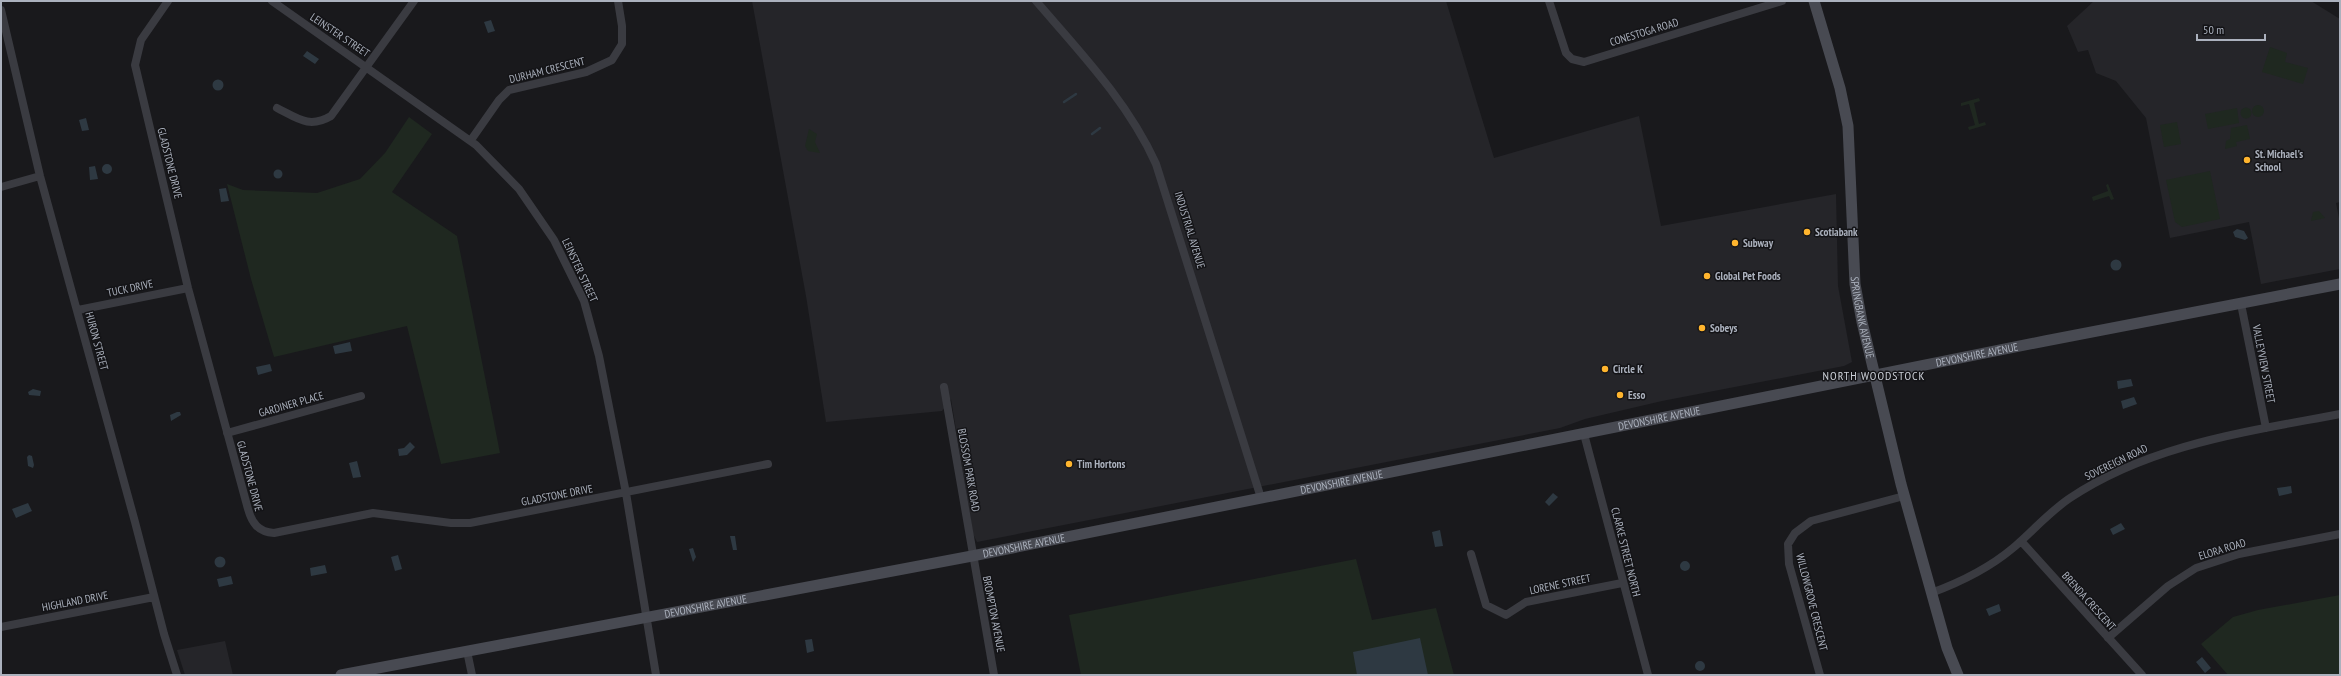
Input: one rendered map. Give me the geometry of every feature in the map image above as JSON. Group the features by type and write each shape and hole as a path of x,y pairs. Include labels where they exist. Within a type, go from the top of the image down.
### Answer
{"main road":[{"name":"SPRINGBANK AVENUE","path":"1814,1 1838,82 1847,119 1855,284 1874,376 1904,496 1947,648 1958,675"},
{"name":"DEVONSHIRE AVENUE","path":"341,675 647,616 972,556 2340,284"}],"street":[{"name":"GLADSTONE DRIVE","path":"168,1 141,40 135,65 188,288 251,520 254,526 266,532 373,513 450,523 470,523 768,464"},
{"name":"LEINSTER STREET","path":"272,1 470,140 505,173 531,205 554,240 573,275 589,315 599,356 626,493 656,675"},
{"path":"277,108 310,123 324,120 338,110 366,66 414,1"},
{"name":"DURHAM CRESCENT","path":"470,140 499,100 509,90 586,72 612,60 622,44 622,26 618,1"},
{"name":"INDUSTRIAL AVENUE","path":"1036,1 1118,99 1138,128 1156,164 1261,498"},
{"name":"CONESTOGA ROAD","path":"1549,1 1566,53 1572,59 1584,62 1782,1"},
{"name":"HURON STREET","path":"1,10 40,176 78,310 154,597 177,675"},
{"path":"1,187 40,176"},
{"name":"TUCK DRIVE","path":"78,310 188,288"},
{"name":"VALLEYVIEW STREET","path":"2241,304 2266,428"},
{"name":"BLOSSOM PARK ROAD","path":"944,387 972,556"},
{"name":"GARDINER PLACE","path":"227,433 361,396"},
{"name":"SOVEREIGN ROAD","path":"1931,592 1976,574 2021,541 2069,499 2133,464 2172,449 2266,428 2340,414"},
{"name":"CLARKE STREET NORTH","path":"1584,434 1622,583 1648,675"},
{"name":"WILLOWGROVE CRESCENT","path":"1820,675 1789,564 1788,544 1799,528 1811,521 1904,496"},
{"name":"ELORA ROAD","path":"2108,638 2168,586 2196,568 2240,554 2340,534"},
{"name":"BRENDA CRESCENT","path":"2021,541 2142,675"},
{"name":"LORENE STREET","path":"1471,554 1486,605 1506,615 1526,602 1622,583"},
{"name":"BROMPTON AVENUE","path":"972,556 994,675"},
{"name":"HIGHLAND DRIVE","path":"1,627 154,597"},
{"path":"467,651 472,675"}],"shaded area":[{"path":"752,1 1446,1 1494,158 1639,116 1661,226 1836,194 1838,286 1852,362 1844,366 1662,401 1585,419 1560,428 977,542 973,534 951,399 942,411 826,422 806,296"},
{"name":"St. Michael's School","path":"2094,1 2311,1 2340,19 2340,202 2336,203 2340,223 2340,269 2261,284 2249,222 2170,238 2146,118 2116,81 2096,73 2088,50 2078,52 2067,26"},
{"path":"491,20 495,31 488,33 484,22"},
{"path":"2270,47 2287,53 2285,62 2308,68 2303,84 2262,72"},
{"path":"307,51 319,59 315,64 303,56"},
{"path":"216,80 220,80 222,81 222,89 216,90 213,87 213,83"},
{"path":"1979,98 1980,101 1974,103 1979,124 1985,122 1986,125 1969,130 1968,127 1975,125 1969,104 1961,106 1961,103"},
{"path":"2258,105 2262,107 2264,111 2262,115 2258,117 2254,115 2252,111 2254,107"},
{"path":"2237,108 2239,123 2208,129 2205,114"},
{"path":"2244,108 2248,108 2250,109 2250,117 2244,118 2241,115 2241,111"},
{"path":"409,117 432,134 392,192 457,236 500,453 441,464 407,326 274,357 251,279 227,184 243,190 317,193 360,179 385,153"},
{"path":"86,118 89,130 82,131 79,120"},
{"path":"2177,122 2181,144 2164,147 2160,125"},
{"path":"2247,125 2250,139 2236,142 2237,146 2225,149 2226,141 2230,139 2231,128"},
{"path":"809,129 817,134 815,142 820,153 808,151 805,146"},
{"path":"107,164 112,169 107,174 102,169"},
{"path":"95,166 98,179 90,180 89,167"},
{"path":"278,169 283,174 278,179 273,174"},
{"path":"2210,171 2220,219 2182,227 2175,222 2166,180"},
{"path":"2108,184 2114,199 2111,200 2109,196 2093,201 2092,197 2108,191 2106,185"},
{"path":"226,188 229,201 221,202 219,189"},
{"path":"2319,211 2325,218 2311,221 2313,212"},
{"path":"2237,229 2244,231 2248,238 2245,240 2235,237 2233,232"},
{"path":"2114,260 2118,260 2120,261 2120,269 2114,270 2111,267 2111,263"},
{"path":"350,342 352,351 335,354 333,346"},
{"path":"270,364 272,371 258,375 256,367"},
{"path":"2131,379 2133,386 2118,389 2117,381"},
{"path":"33,389 41,391 40,396 29,395 28,392"},
{"path":"2134,397 2137,404 2123,409 2121,401"},
{"path":"180,412 181,415 171,421 170,415"},
{"path":"410,442 415,447 407,455 399,456 398,449 404,448"},
{"path":"29,455 32,456 34,465 33,468 28,466 27,457"},
{"path":"357,461 361,477 353,478 349,463"},
{"path":"2291,486 2292,493 2279,496 2277,488"},
{"path":"1553,493 1558,497 1549,506 1545,502"},
{"path":"28,503 32,511 16,518 12,509"},
{"path":"2121,523 2125,529 2113,535 2110,529"},
{"path":"1440,530 1443,546 1435,547 1432,532"},
{"path":"730,536 735,536 737,550 733,550"},
{"path":"693,548 696,557 693,562 689,549"},
{"path":"398,555 402,569 395,571 391,557"},
{"path":"218,557 222,557 224,558 224,566 218,567 215,564 215,560"},
{"path":"1356,559 1372,620 1436,608 1454,675 1081,675 1069,615"},
{"path":"1683,561 1687,561 1689,562 1689,570 1683,571 1680,568 1680,564"},
{"path":"325,565 327,573 311,576 310,568"},
{"path":"231,576 233,584 219,587 217,579"},
{"path":"2340,595 2340,675 2228,675 2201,644 2233,617 2258,610"},
{"path":"1999,604 2001,611 1989,616 1986,609"},
{"path":"1420,638 1428,675 1357,675 1353,652"},
{"path":"812,639 814,651 807,653 805,640"},
{"path":"225,641 233,675 185,675 177,650"},
{"path":"2202,657 2211,668 2205,673 2196,662"},
{"path":"1698,661 1702,661 1704,662 1704,670 1698,671 1695,668 1695,664"}],"waterway":[{"path":"1064,102 1076,94"},
{"path":"1092,134 1100,128"}],"place":[{"name":"St. Michael's School","path":"2247,160"},
{"name":"Scotiabank","path":"1807,232"},
{"name":"Subway","path":"1735,243"},
{"name":"Global Pet Foods","path":"1707,276"},
{"name":"Sobeys","path":"1702,328"},
{"name":"Circle K","path":"1605,369"},
{"name":"Esso","path":"1620,395"},
{"name":"Tim Hortons","path":"1069,464"}],"district":[{"name":"NORTH WOODSTOCK","path":"1874,376"}]}
